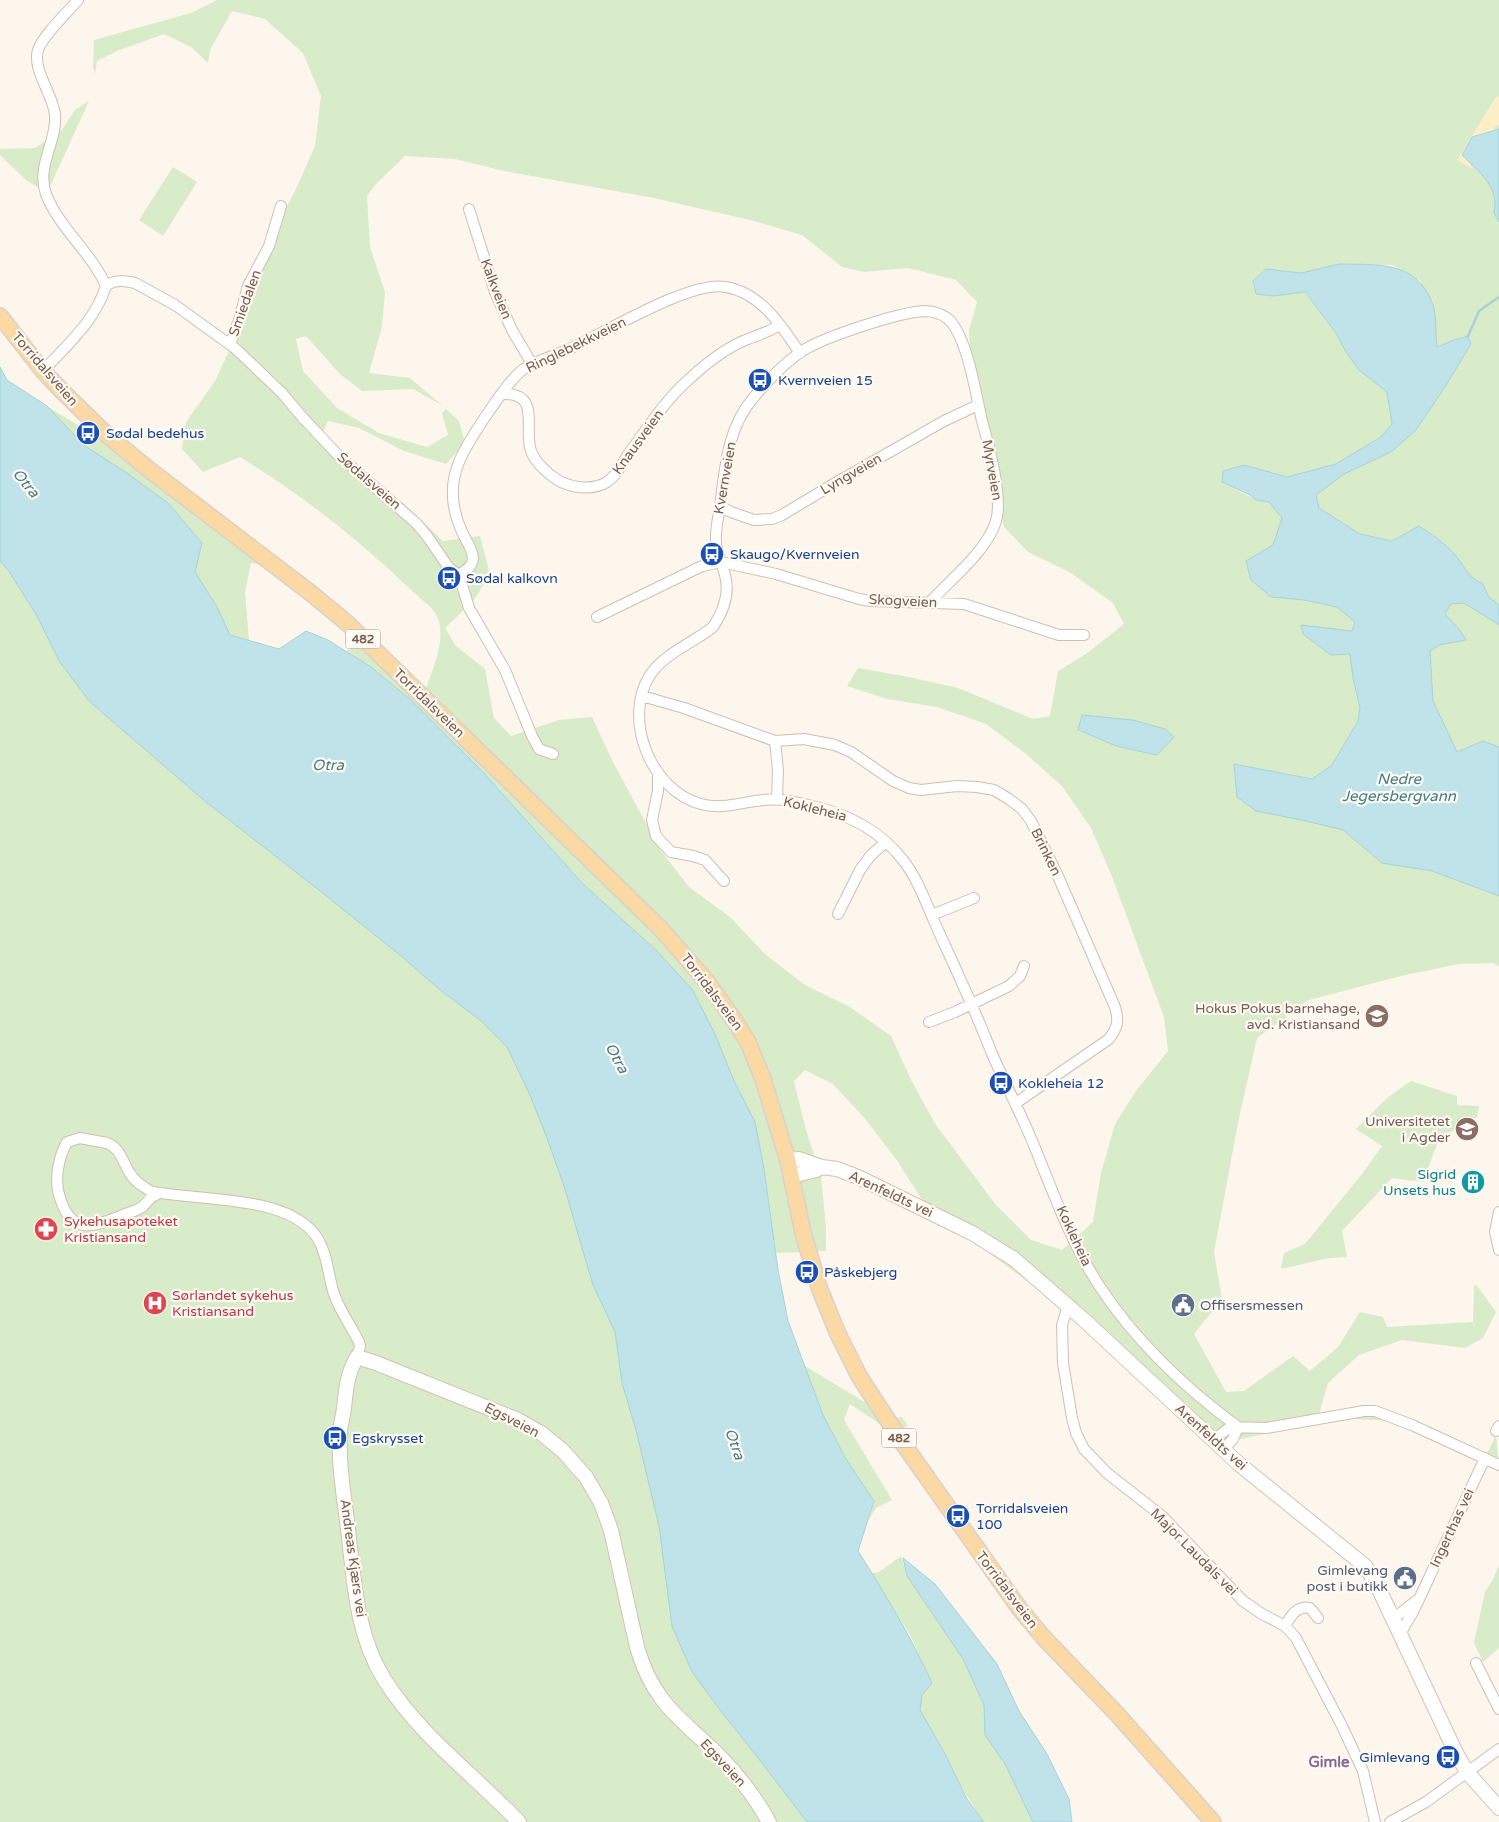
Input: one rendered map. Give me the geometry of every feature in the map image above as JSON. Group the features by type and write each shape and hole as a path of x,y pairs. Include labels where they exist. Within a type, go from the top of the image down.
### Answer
{"main road":[{"name":"Torridalsveien","path":"0,316 43,371 117,443 347,623 661,929 706,979 748,1042 772,1103 792,1176 805,1240 820,1290 846,1351 866,1388 907,1450 1018,1607 1044,1638 1116,1713 1213,1822"}],"street":[{"path":"43,371 92,318 100,304 106,286 88,256 55,211 45,188 43,170 53,133 55,116 53,103 39,68 37,52 46,36 78,0"},
{"name":"Smiedalen","path":"230,344 248,286 269,246 281,206"},
{"name":"Kalkveien","path":"469,209 495,292 515,335 532,364"},
{"name":"Sødalsveien","path":"106,286 112,282 120,281 136,283 175,305 230,344 282,393 337,454 406,513 427,536 448,568 458,575 469,608 505,670 532,736 539,749 553,754"},
{"name":"Ringlebekkveien","path":"458,575 470,567 473,557 453,510 452,494 455,473 460,459 502,394 519,373 532,364 570,349 692,290 706,286 728,287 755,298 765,307 800,352"},
{"name":"Kvernveien","path":"721,562 716,535 724,465 737,424 753,398 800,352 871,324 917,312 933,312 946,318 958,334 970,370 978,405"},
{"name":"Knausveien","path":"502,394 515,395 524,400 530,420 530,449 545,470 558,481 569,485 584,487 600,486 613,477 656,414 686,381 709,362 733,346 779,325"},
{"name":"Lyngveien","path":"720,506 754,520 772,519 944,421 978,405"},
{"name":"Myrveien","path":"930,602 981,547 992,531 997,518 998,501 995,479 978,405"},
{"path":"597,617 702,566 721,562"},
{"name":"Skogveien","path":"721,562 776,574 859,599 895,603 930,602 964,604 1059,635 1084,635"},
{"name":"Kokleheia","path":"721,562 727,584 725,602 719,619 705,633 658,664 646,683 642,696 640,710 641,730 648,754 658,773 689,800 710,806 720,806 777,799 822,808 857,820 886,842 908,867 916,881 972,1003 1074,1239 1100,1286 1130,1328 1170,1371 1238,1427"},
{"name":"Brinken","path":"642,696 684,708 774,742 804,739 835,745 851,752 893,782 915,790 968,786 994,790 1016,804 1032,821 1115,1006 1118,1023 1115,1031 1109,1038 1016,1103"},
{"path":"774,742 778,770 777,799"},
{"name":"Kokleheia","path":"658,773 658,791 652,820 656,836 671,852 704,860 724,881"},
{"path":"838,914 860,870 871,855 886,842"},
{"path":"932,916 974,898"},
{"path":"929,1022 1010,986 1020,976 1024,966"},
{"path":"160,1193 150,1197 142,1207 94,1226 83,1226 66,1214 58,1194 58,1176 62,1151 67,1142 80,1138 111,1144 118,1152 131,1175 139,1184 150,1191 258,1205 294,1216 312,1231 323,1251 337,1302 359,1342 360,1346 357,1357"},
{"name":"Arenfeldts vei","path":"788,1161 799,1159 858,1177 972,1233 1014,1259 1068,1306 1218,1446 1365,1566 1377,1585 1439,1719 1467,1772 1499,1808"},
{"path":"792,1176 822,1167"},
{"path":"1499,1212 1496,1232 1499,1250"},
{"name":"Major Laudals vei","path":"1068,1306 1062,1325 1063,1363 1072,1418 1076,1434 1084,1449 1107,1473 1162,1516 1243,1601 1285,1626 1300,1644 1363,1771 1372,1815 1376,1822"},
{"name":"Andreas Kjærs vei","path":"357,1357 351,1367 345,1387 340,1432 340,1457 355,1592 366,1639 384,1680 417,1723 519,1822"},
{"name":"Egsveien","path":"357,1357 518,1420 541,1433 563,1451 580,1470 602,1503 611,1530 637,1647 653,1686 670,1708 724,1760 752,1795 769,1822"},
{"path":"1218,1446 1233,1439 1238,1427 1266,1428 1364,1411 1375,1411 1412,1425 1499,1465"},
{"name":"Ingerthas vei","path":"1400,1634 1409,1620 1486,1458"},
{"name":"Ingerthas vei","path":"1393,1619 1418,1598"},
{"path":"1285,1626 1294,1612 1301,1608 1310,1608 1318,1618"},
{"path":"1476,1663 1499,1709"},
{"path":"1390,1822 1426,1802 1499,1748"}],"green space":[{"path":"217,0 1499,0 1499,129 1472,137 1462,155 1481,174 1491,188 1495,203 1494,213 1499,222 1499,605 1488,596 1483,584 1469,574 1450,550 1420,526 1392,541 1360,534 1319,508 1315,495 1344,474 1391,452 1416,430 1471,344 1468,336 1437,347 1433,306 1420,281 1392,265 1339,264 1301,273 1266,269 1253,281 1257,294 1273,296 1304,292 1336,333 1346,352 1359,369 1387,392 1392,423 1381,437 1336,464 1287,477 1244,465 1223,471 1222,482 1256,500 1269,502 1282,518 1273,545 1246,561 1251,580 1271,597 1304,600 1337,607 1355,622 1352,631 1301,626 1303,634 1331,655 1350,653 1353,678 1360,708 1358,721 1332,766 1312,779 1235,764 1237,797 1256,811 1343,830 1382,863 1432,871 1499,896 1499,967 1494,963 1458,964 1401,976 1309,1000 1257,1038 1238,1123 1214,1252 1222,1299 1194,1334 1226,1392 1244,1391 1293,1356 1310,1371 1338,1347 1360,1312 1383,1317 1387,1327 1473,1322 1474,1285 1478,1287 1496,1312 1483,1338 1465,1348 1402,1340 1359,1355 1328,1383 1318,1418 1364,1411 1466,1449 1485,1458 1496,1435 1499,1467 1390,1421 1338,1418 1241,1439 1206,1428 1127,1363 1090,1328 926,1206 898,1162 867,1121 833,1084 805,1070 794,1081 806,1130 821,1176 826,1228 826,1251 776,1253 755,1122 734,1081 715,1034 692,989 657,951 583,884 482,771 411,700 371,667 345,651 351,649 351,631 309,592 275,567 251,563 245,592 249,640 230,635 217,607 195,572 202,543 168,503 127,473 85,446 47,406 145,467 324,602 414,685 426,689 440,643 440,625 437,616 429,606 350,535 307,502 240,457 203,472 182,449 186,422 215,381 237,334 246,298 271,237 295,191 315,146 321,96 303,53 265,19 232,11 210,50 208,63 191,47 164,34 117,51 97,61 95,74 93,66 94,40 191,13","holes":["405,156 455,159 504,171 654,198 754,221 802,235 842,267 864,272 908,268 956,280 977,302 969,330 972,379 1004,527 1028,552 1071,573 1113,603 1124,624 1086,654 1058,671 1050,716 1033,719 958,688 858,668 847,686 887,699 937,707 986,724 1026,754 1062,786 1091,828 1111,874 1164,1017 1168,1051 1136,1091 1115,1124 1101,1173 1093,1222 1062,1250 1031,1240 996,1205 936,1125 911,1080 891,1036 850,1007 805,985 766,955 730,917 689,887 661,851 613,762 592,717 559,720 511,736 494,718 485,669 456,646 445,628 474,600 490,574 480,536 443,541 402,502 356,469 322,434 328,421 359,428 404,451 446,464 465,443 459,421 446,409 442,413 448,435 427,447 379,433 337,408 303,371 296,339 306,336 340,374 362,391 413,389 443,406 410,378 369,373 382,327 385,292 370,247 367,196 375,185","1082,715 1133,720 1165,729 1174,737 1157,755 1116,746 1078,731"]},
{"path":"89,101 47,193 26,180 0,155 0,149 35,148 61,131 75,110"},
{"path":"173,167 197,182 163,236 139,220"},
{"path":"0,483 525,1003 872,1822 0,1822"},
{"path":"1451,603 1464,603 1499,625 1499,747 1483,741 1457,752 1433,701 1430,651 1439,645 1466,640 1445,614"},
{"path":"1411,1081 1457,1096 1457,1105 1479,1106 1477,1117 1439,1139 1423,1182 1392,1178 1342,1231 1347,1257 1329,1258 1281,1269 1284,1253 1305,1244 1362,1174 1382,1146 1356,1129 1387,1098"},
{"path":"805,1366 891,1418 902,1417 908,1426 892,1432 850,1404 844,1420 892,1500 876,1508 869,1519 874,1501 846,1459 823,1415"},
{"path":"901,1556 907,1576 963,1659 985,1706 985,1735 1005,1764 1033,1822 984,1822 958,1781 920,1710 922,1695 932,1683 911,1637 872,1573 879,1572"},
{"path":"1499,1565 1499,1648 1483,1662 1474,1643 1485,1592"}],"sand":[{"path":"1497,95 1499,98 1499,125 1494,127 1496,133 1469,150 1472,169 1457,160"}],"water":[{"path":"1499,129 1499,222 1494,213 1495,203 1491,188 1481,174 1462,155 1472,137"},
{"name":"Nedre Jegersbergvann","path":"1339,264 1368,264 1395,268 1407,273 1426,290 1433,305 1437,347 1468,336 1471,344 1416,430 1391,452 1344,474 1316,495 1319,508 1360,534 1392,541 1419,526 1448,548 1470,575 1483,584 1488,596 1499,605 1499,625 1464,603 1451,604 1445,614 1466,640 1439,645 1430,651 1433,701 1457,752 1483,741 1499,747 1499,896 1432,871 1382,863 1343,830 1256,811 1237,797 1234,764 1312,779 1332,765 1358,721 1360,708 1350,654 1331,655 1303,634 1301,625 1352,631 1355,622 1337,607 1304,600 1271,597 1251,580 1246,561 1273,545 1282,518 1269,502 1256,500 1248,494 1222,482 1223,471 1244,465 1287,477 1336,464 1381,437 1392,424 1387,392 1359,370 1346,352 1336,333 1305,292 1273,296 1256,294 1253,281 1266,269 1301,273"},
{"name":"Otra","path":"0,367 7,380 47,406 85,446 127,473 168,503 202,543 195,572 217,607 230,635 279,649 306,631 328,640 371,667 411,700 482,771 583,884 657,951 692,989 715,1034 734,1081 755,1122 764,1169 778,1270 788,1321 823,1415 846,1459 874,1501 858,1551 897,1615 932,1683 922,1695 920,1710 945,1754 967,1799 984,1822 807,1822 692,1672 672,1626 659,1526 636,1430 622,1383 615,1332 593,1285 564,1186 547,1138 529,1093 507,1047 480,1020 206,802 90,702 59,661 36,614 8,570 0,561"},
{"path":"1082,715 1133,720 1165,729 1174,737 1157,755 1116,746 1078,730"},
{"path":"903,1558 935,1584 997,1664 1019,1711 1047,1754 1069,1799 1072,1822 1033,1822 1005,1764 985,1735 984,1705 963,1659 907,1576"}],"waterway":[{"path":"1468,336 1479,311 1499,297"}],"place":[{"name":"Kvernveien 15","path":"760,380"},
{"name":"Sødal bedehus","path":"88,433"},
{"name":"Skaugo/Kvernveien","path":"712,554"},
{"name":"Sødal kalkovn","path":"449,578"},
{"name":"Hokus Pokus barnehage, avd. Kristiansand","path":"1377,1016"},
{"name":"Kokleheia 12","path":"1001,1083"},
{"name":"Universitetet i Agder","path":"1467,1129"},
{"name":"Sigrid Unsets hus","path":"1473,1182"},
{"name":"Sykehusapoteket Kristiansand","path":"46,1229"},
{"name":"Påskebjerg","path":"807,1272"},
{"name":"Sørlandet sykehus Kristiansand","path":"155,1303"},
{"name":"Offisersmessen","path":"1183,1305"},
{"name":"Egskrysset","path":"335,1438"},
{"name":"Torridalsveien 100","path":"958,1516"},
{"name":"Gimlevang post i butikk","path":"1405,1578"},
{"name":"Gimlevang","path":"1448,1757"}],"district":[{"name":"Gimle","path":"1329,1762"}]}
